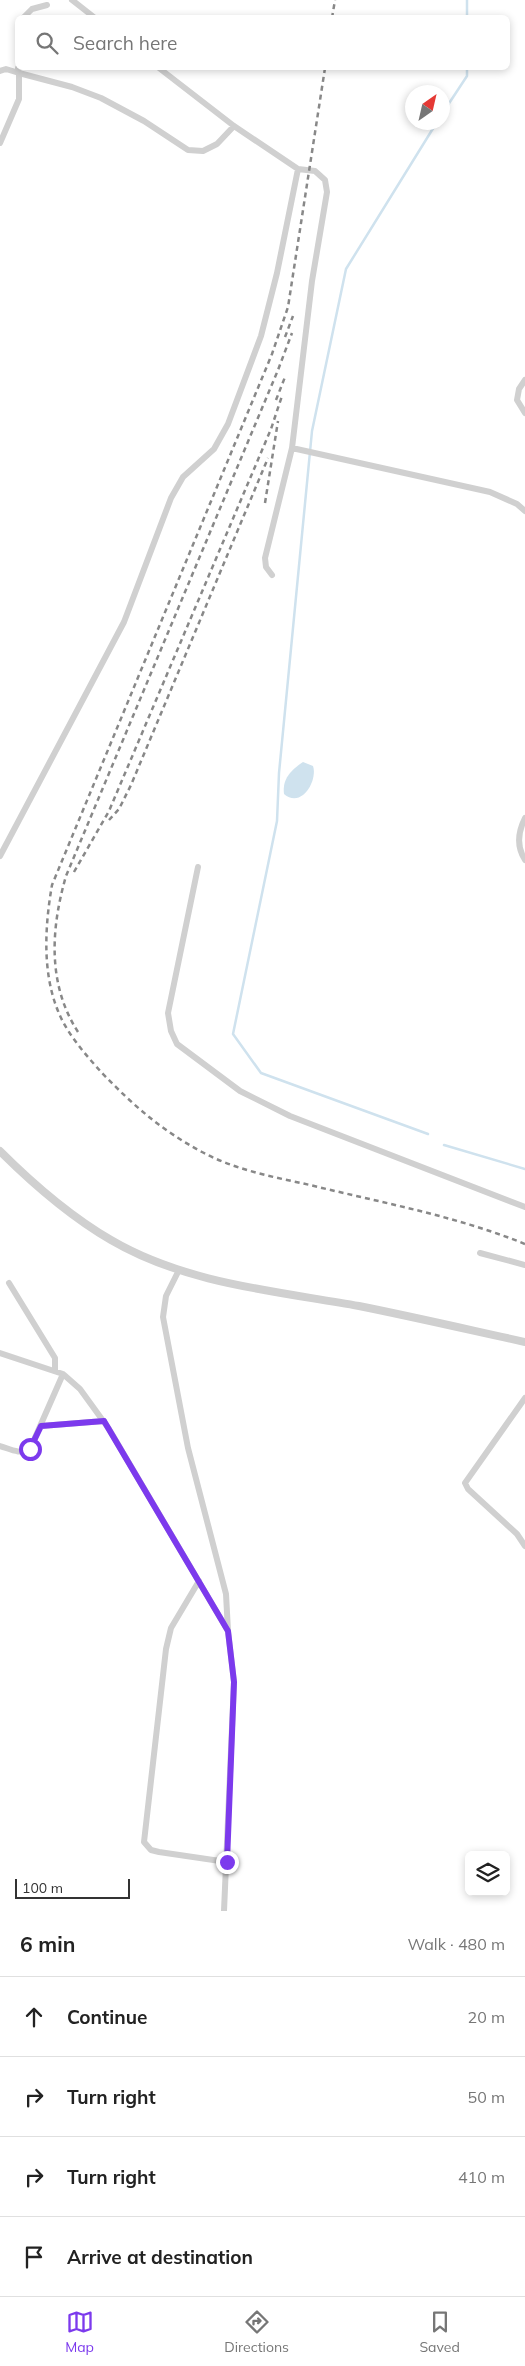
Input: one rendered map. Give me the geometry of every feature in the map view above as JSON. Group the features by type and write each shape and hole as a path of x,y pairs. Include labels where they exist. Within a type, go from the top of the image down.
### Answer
{"street":[{"path":"72,0 91,15"},
{"path":"26,15 32,9 47,5"},
{"path":"0,71 15,70"},
{"path":"0,143 19,99 18,70 101,98 144,121 188,150 204,151 217,144 234,126"},
{"path":"162,70 234,126 298,169 316,171 325,180 327,192 312,281 292,448 265,558 266,567 272,575"},
{"path":"0,856 124,622 171,498 183,477 214,449 228,424 261,336 277,273 298,169"},
{"path":"525,380 519,389 517,400 525,413"},
{"path":"292,448 490,492 516,504 525,511"},
{"path":"525,818 519,835 520,852 525,860"},
{"path":"198,867 168,1013 171,1031 177,1044 240,1091 290,1116 525,1206"},
{"path":"0,1151 62,1208 113,1241 179,1270 229,1283 362,1307 525,1342"},
{"path":"480,1253 525,1265"},
{"path":"179,1270 166,1296 164,1317 188,1448 226,1594 234,1682 224,1911"},
{"path":"9,1283 54,1358 55,1371"},
{"path":"0,1353 63,1374 80,1389 104,1421 228,1631"},
{"path":"0,1446 25,1452 30,1449 63,1374"},
{"path":"525,1398 465,1484 468,1490 518,1534 525,1546"},
{"path":"41,1426 104,1421"},
{"path":"199,1581 171,1628 166,1649 144,1842 151,1850 159,1852 227,1862"}],"water":[{"path":"303,762 313,766 314,772 311,785 302,796 290,798 284,794 284,784 291,772"}],"waterway":[{"path":"467,0 467,15"},
{"path":"450,102 467,76 467,70"},
{"path":"428,1134 261,1073 233,1034 277,821 279,773 312,431 346,269 432,130"},
{"path":"444,1145 525,1169"}],"railway":[{"path":"332,15 335,0"},
{"path":"325,70 288,307 272,354 52,885 46,948 49,980 58,1011 66,1028 77,1044 125,1096 149,1117 187,1144 228,1164 255,1172 446,1218 525,1244"},
{"path":"285,337 293,316"},
{"path":"78,1032 68,1014 61,995 55,956 57,916 66,876 292,333"},
{"path":"276,400 285,377"},
{"path":"74,872 109,811 271,429 282,396"},
{"path":"265,503 278,421"},
{"path":"109,820 119,809 131,785 268,458"}],"route":[{"path":"30,1449 41,1426 104,1421 228,1631 234,1682 227,1862"}]}
